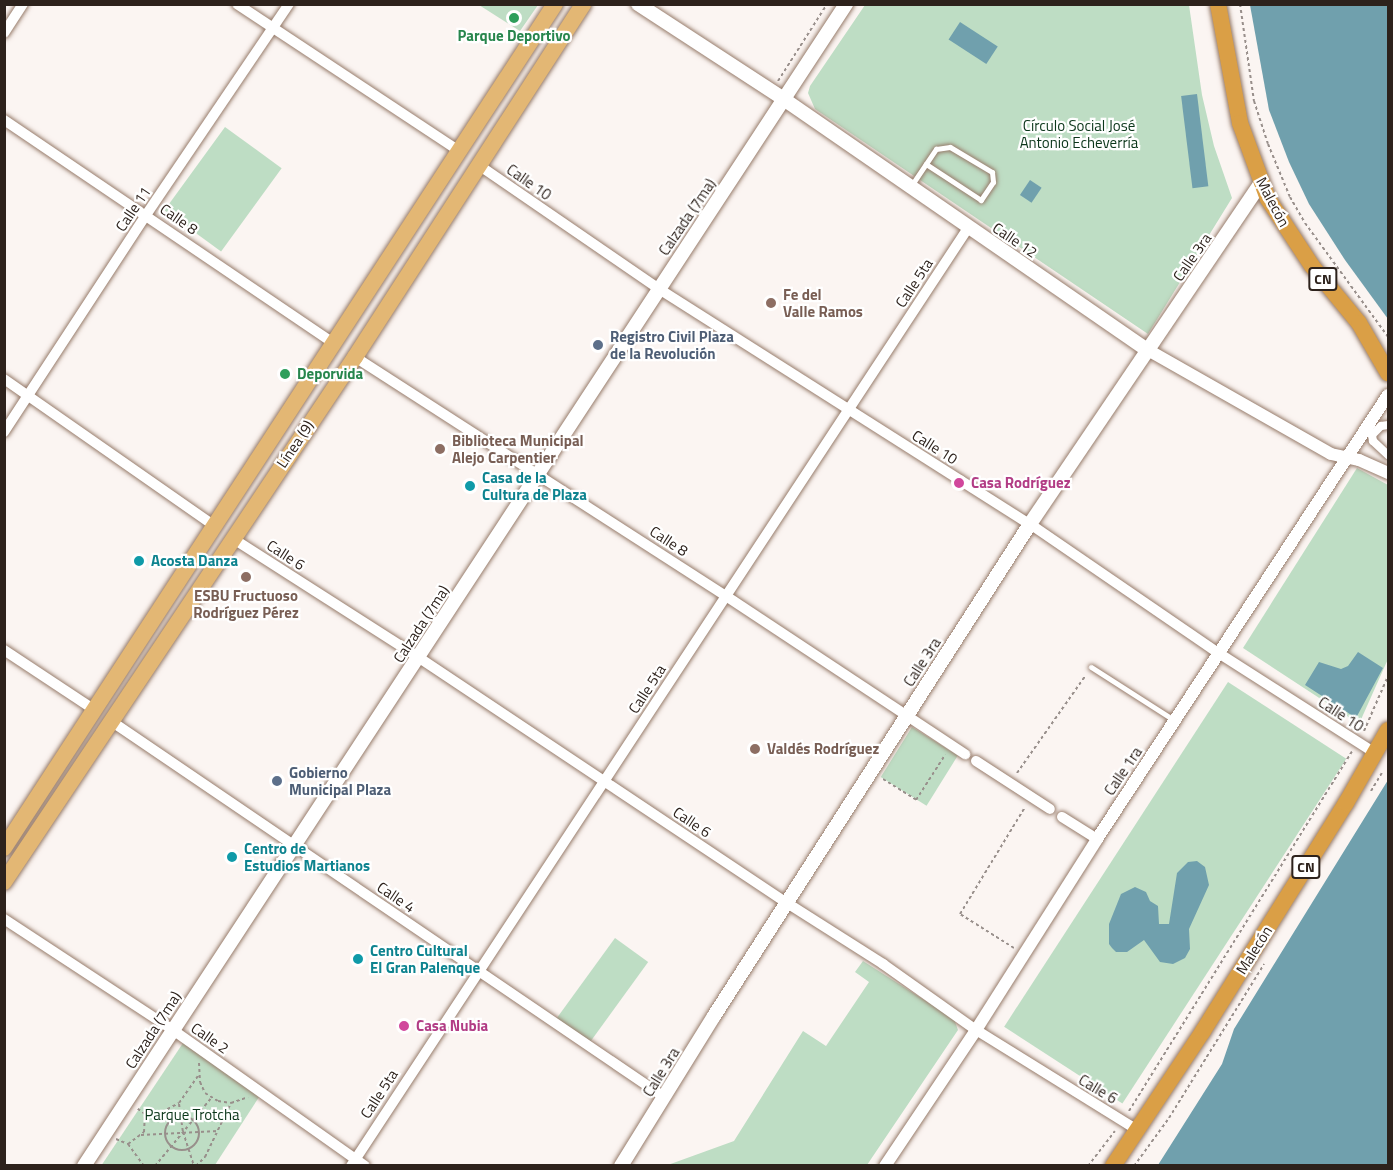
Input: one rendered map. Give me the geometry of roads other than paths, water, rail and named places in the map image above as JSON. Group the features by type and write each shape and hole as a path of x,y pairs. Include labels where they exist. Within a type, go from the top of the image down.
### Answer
{"highway":[{"name":"Malecón","path":"1218,4 1233,93 1261,183 1292,238 1359,323 1389,373"},
{"name":"Malecón","path":"1113,1166 1130,1126 1209,1023 1389,730"}],"main road":[{"name":"Línea (9)","path":"4,848 461,153 555,4"},
{"name":"Línea (9)","path":"4,882 355,357 583,4"},
{"name":"Calle 12","path":"638,4 785,100 1148,350"},
{"name":"Calzada (7ma)","path":"84,1166 846,4"},
{"name":"Calle 3ra","path":"621,1166 1030,524 1261,183"}],"street":[{"path":"4,33 23,4"},
{"path":"237,4 461,153"},
{"name":"Calle 11","path":"4,432 146,215 289,4"},
{"name":"Calle 8","path":"4,120 335,344"},
{"name":"Calle 10","path":"480,166 659,289 1030,524 1220,654 1375,753"},
{"name":"Calle 5ta","path":"353,1162 968,228"},
{"name":"Calle 12","path":"1148,350 1331,454 1359,460 1389,473"},
{"name":"Calle 8","path":"355,357 726,596 965,754"},
{"path":"4,379 215,526"},
{"name":"Calle 1ra","path":"885,1166 976,1030 1097,838 1389,395"},
{"path":"1389,425 1381,426 1372,435 1373,441 1389,455"},
{"name":"Calle 6","path":"232,538 418,657 604,782 883,964 976,1030 1130,1126"},
{"path":"4,650 96,711"},
{"name":"Calle 4","path":"111,721 664,1098"},
{"path":"976,761 1050,809"},
{"path":"1062,817 1097,838"},
{"name":"Calle 2","path":"4,919 173,1030 353,1162 365,1166"}],"lane":[{"path":"910,188 926,164 936,149 950,147 992,172 993,182 981,200 926,164"},
{"path":"1091,667 1175,721"}],"water":[{"path":"1250,5 1388,5 1388,319 1345,260 1309,204 1289,162 1269,110"},
{"path":"960,22 998,47 986,64 949,40"},
{"path":"1197,94 1208,186 1192,188 1181,96"},
{"path":"1030,180 1042,188 1032,203 1020,195"},
{"path":"1358,652 1383,668 1356,718 1305,685 1319,662 1341,669 1348,666"},
{"path":"1388,780 1388,1165 1158,1165 1222,1064 1234,1029"},
{"path":"1197,861 1205,867 1209,885 1189,929 1190,949 1185,958 1173,964 1160,962 1144,940 1127,952 1116,952 1109,944 1109,924 1121,894 1135,887 1146,892 1150,901 1158,906 1159,924 1169,924 1177,873 1188,862"}],"place":[{"name":"Parque Deportivo","path":"514,18"},
{"name":"Fe del Valle Ramos","path":"771,303"},
{"name":"Registro Civil Plaza de la Revolución","path":"598,345"},
{"name":"Deporvida","path":"285,374"},
{"name":"Biblioteca Municipal Alejo Carpentier","path":"440,449"},
{"name":"Casa Rodríguez","path":"959,483"},
{"name":"Casa de la Cultura de Plaza","path":"470,486"},
{"name":"Acosta Danza","path":"139,561"},
{"name":"ESBU Fructuoso Rodríguez Pérez","path":"246,577"},
{"name":"Valdés Rodríguez","path":"755,749"},
{"name":"Gobierno Municipal Plaza","path":"277,781"},
{"name":"Centro de Estudios Martianos","path":"232,857"},
{"name":"Centro Cultural El Gran Palenque","path":"358,959"},
{"name":"Casa Nubia","path":"404,1026"}],"park label":[{"name":"Círculo Social José Antonio Echeverría","path":"1079,134"},
{"name":"Parque Trotcha","path":"192,1115"}]}
